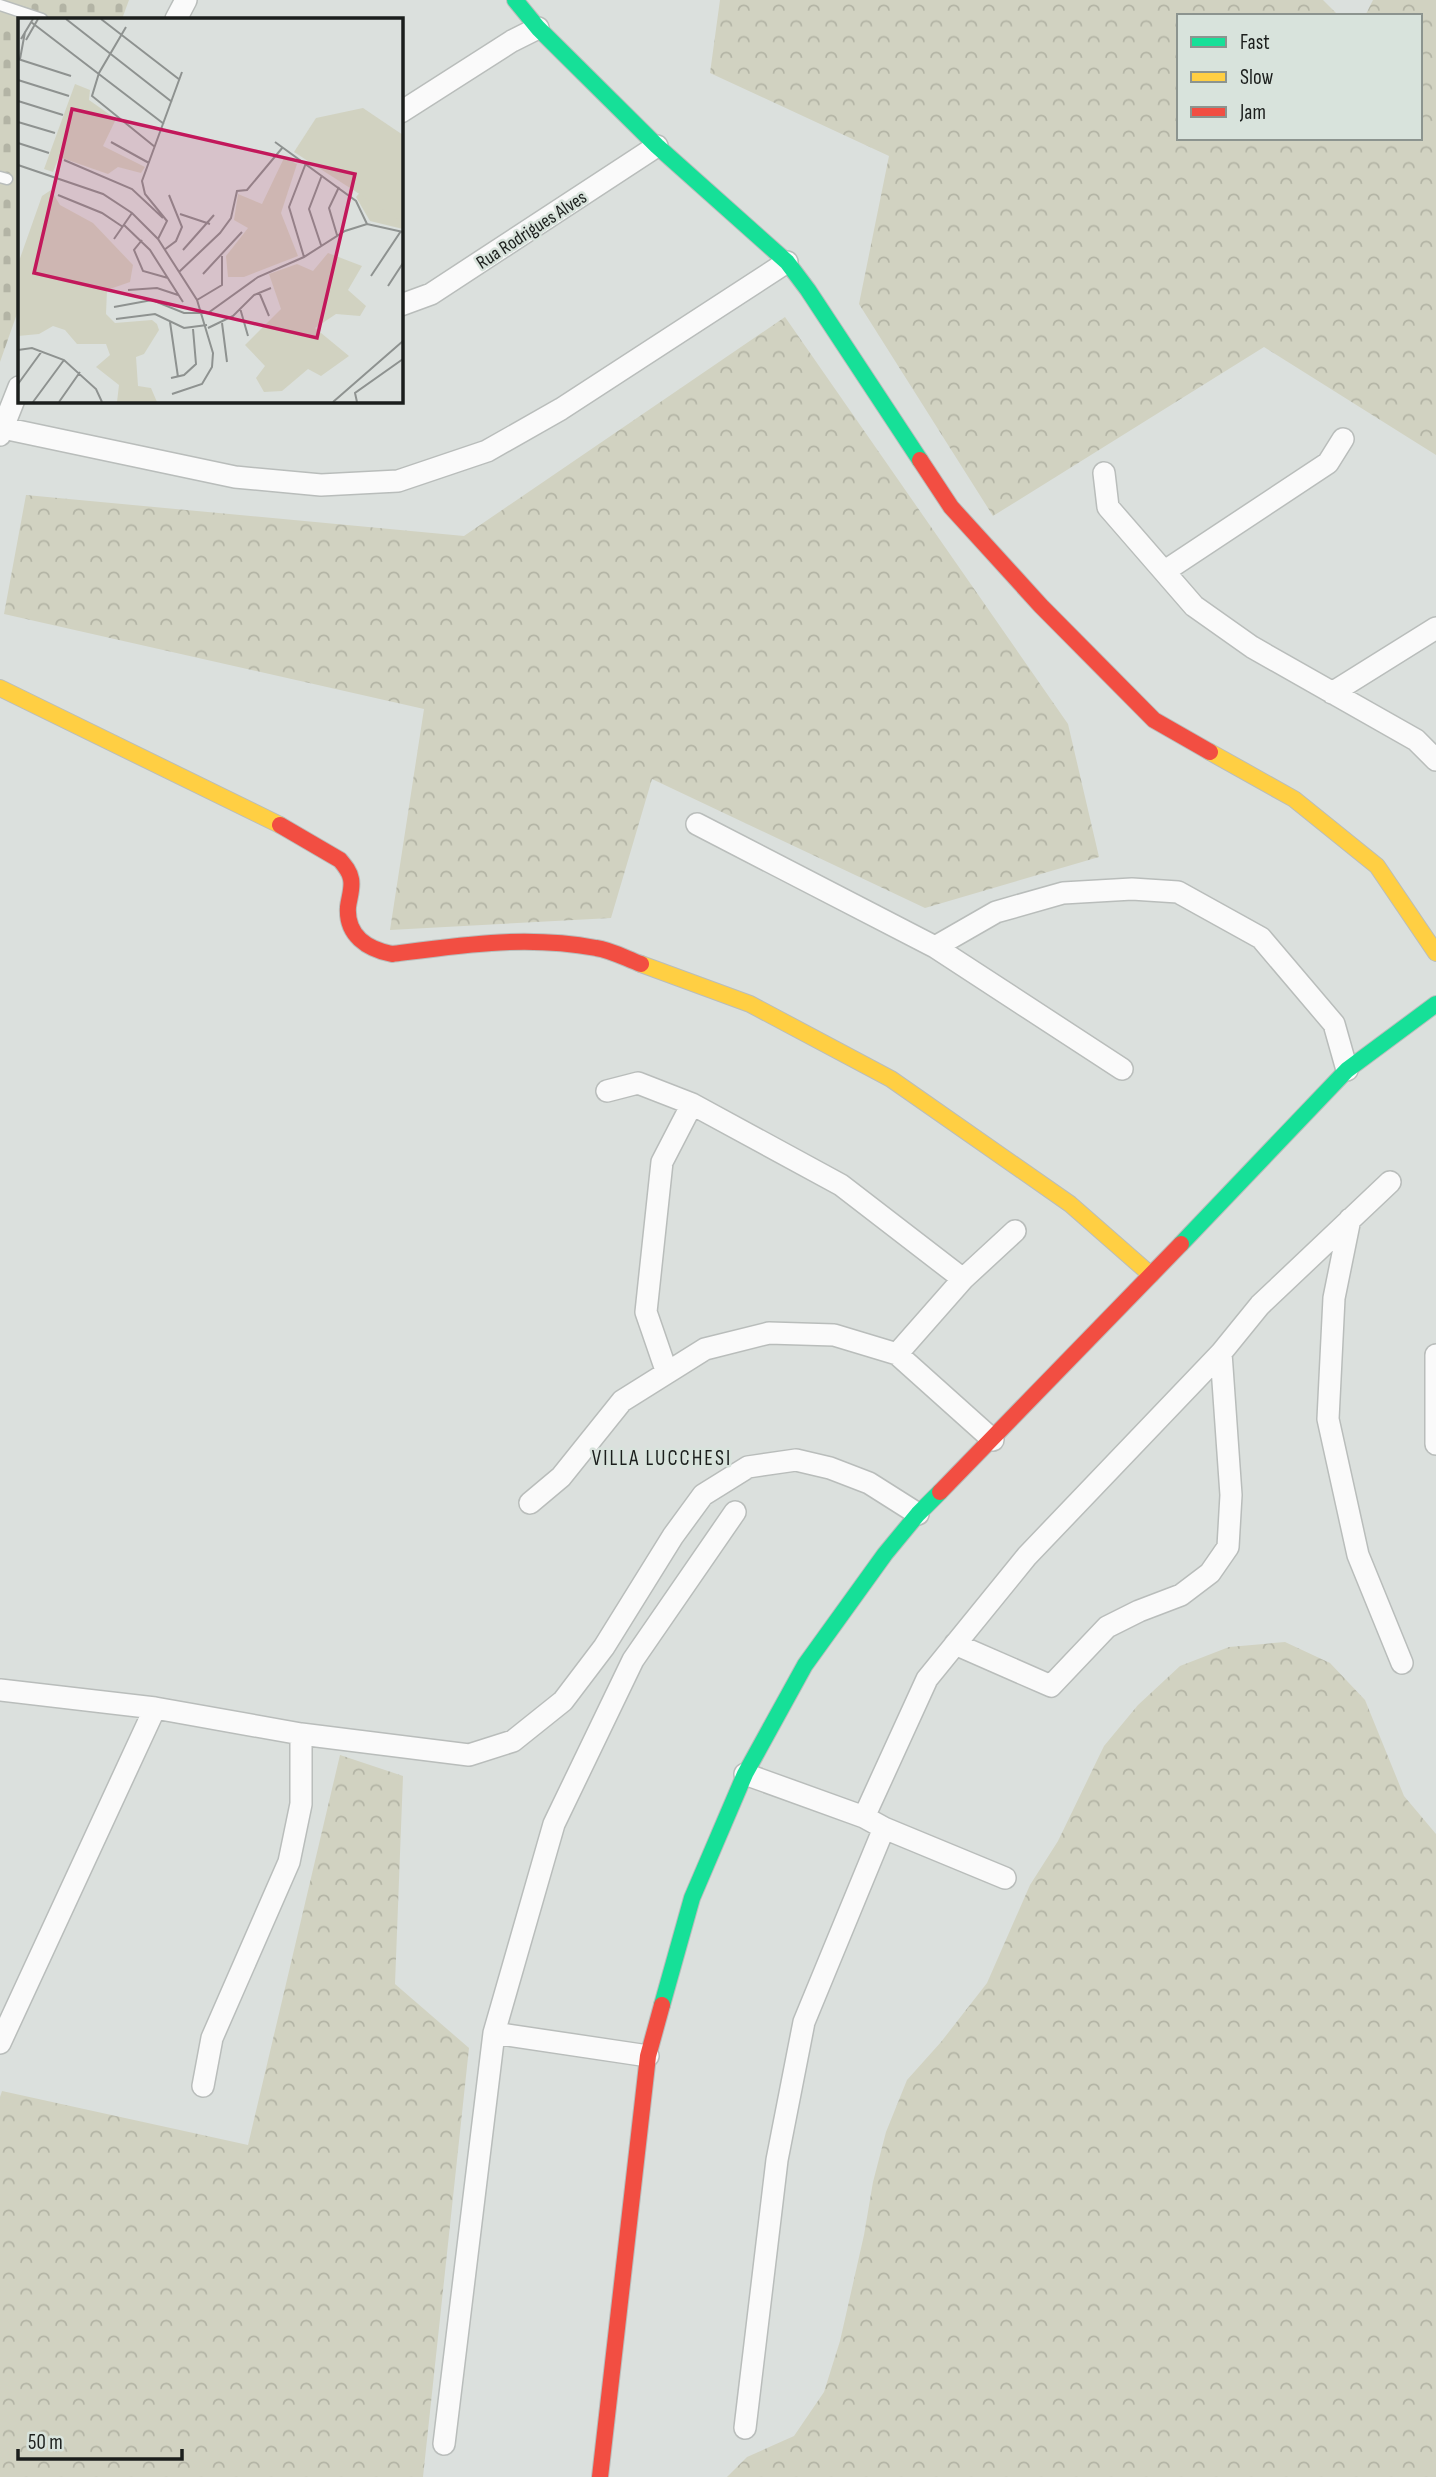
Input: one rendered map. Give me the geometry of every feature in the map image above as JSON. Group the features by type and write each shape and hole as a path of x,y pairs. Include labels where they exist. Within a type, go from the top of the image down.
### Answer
{"street":[{"path":"177,18 186,0"},
{"path":"515,0 538,28 657,146 786,262 808,290 951,507 1041,606 1154,720 1294,799 1377,866 1436,953"},
{"path":"402,111 512,41 538,28"},
{"name":"Rua Rodrigues Alves","path":"402,305 431,294 657,146"},
{"path":"18,389 1,431 235,477 321,485 398,481 487,451 561,409 786,262"},
{"path":"1164,571 1328,463 1343,439"},
{"path":"1104,473 1108,507 1194,606 1252,647 1416,740 1436,760"},
{"path":"1332,693 1436,628"},
{"path":"0,688 264,815 340,860 351,878 352,888 347,911 349,925 366,947 392,954 495,941 535,941 598,948 750,1003 891,1079 1069,1204 1151,1275"},
{"path":"696,824 935,947 1122,1069"},
{"path":"935,947 996,912 1063,893 1132,889 1178,892 1262,938 1334,1024 1347,1070"},
{"path":"600,2477 648,2056 692,1898 745,1774 805,1665 885,1554 918,1514 993,1440 1347,1070 1436,1004"},
{"path":"607,1091 638,1083 692,1104 841,1185 963,1279"},
{"path":"667,1373 646,1312 662,1162 692,1104"},
{"path":"864,1817 927,1679 1027,1556 1221,1353 1260,1305 1390,1182"},
{"path":"1350,1219 1335,1298 1328,1419 1358,1556 1402,1663"},
{"path":"897,1354 963,1279 1015,1231"},
{"path":"530,1503 561,1477 622,1401 705,1349 769,1333 834,1335 897,1354 993,1440"},
{"path":"955,1644 1051,1686 1107,1627 1181,1595 1210,1573 1228,1547 1231,1495 1221,1353"},
{"path":"1436,1355 1436,1444"},
{"path":"0,1689 155,1709 301,1734 469,1755 513,1741 564,1701 604,1647 673,1536 703,1495 748,1467 796,1460 830,1468 869,1483 918,1514"},
{"path":"444,2444 494,2033 554,1824 633,1660 735,1512"},
{"path":"0,2043 155,1709"},
{"path":"203,2086 212,2038 289,1862 301,1804 301,1734"},
{"path":"745,1774 864,1817 884,1828 1005,1878"},
{"path":"745,2428 777,2160 804,2022 884,1828"},
{"path":"494,2033 648,2056"}],"lane":[{"path":"0,5 39,18"}],"green space":[{"path":"0,0 129,0 122,18 18,18 18,311 0,362"},
{"path":"720,0 1323,0 1337,14 1177,14 1177,140 1422,140 1422,14 1366,14 1373,0 1436,0 1436,455 1264,347 993,516 859,304 889,156 710,73"},
{"path":"785,317 1068,724 1099,857 925,908 652,779 611,918 390,930 424,709 4,614 26,495 464,536"},
{"path":"1285,1642 1330,1663 1365,1700 1404,1796 1436,1834 1436,2477 727,2477 747,2457 794,2436 824,2392 840,2341 886,2132 907,2080 987,1983 1030,1885 1058,1841 1104,1746 1138,1705 1180,1666 1229,1647"},
{"path":"340,1755 403,1776 395,1984 469,2048 423,2477 0,2477 2,2091 248,2145"}],"traffic: fast":[{"path":"515,0 538,28 657,146 787,262 920,460"},
{"path":"1181,1244 1347,1070 1436,1004"},
{"path":"662,2005 692,1898 745,1774 805,1665 885,1554 940,1492"}],"traffic: slow":[{"path":"0,688 280,825"},
{"path":"1210,752 1294,799 1377,866 1436,953"},
{"path":"641,964 750,1004 891,1079 1070,1204 1151,1275"}],"traffic: jam":[{"path":"920,460 951,507 1041,606 1154,720 1210,752"},
{"path":"280,825 340,860 344,865 350,874 351,882 348,917 354,933 374,948 392,954 443,947 544,942 602,949 641,964"},
{"path":"940,1492 1181,1244"},
{"path":"600,2477 648,2056 662,2005"}],"district":[{"name":"VILLA LUCCHESI","path":"662,1458"}]}
